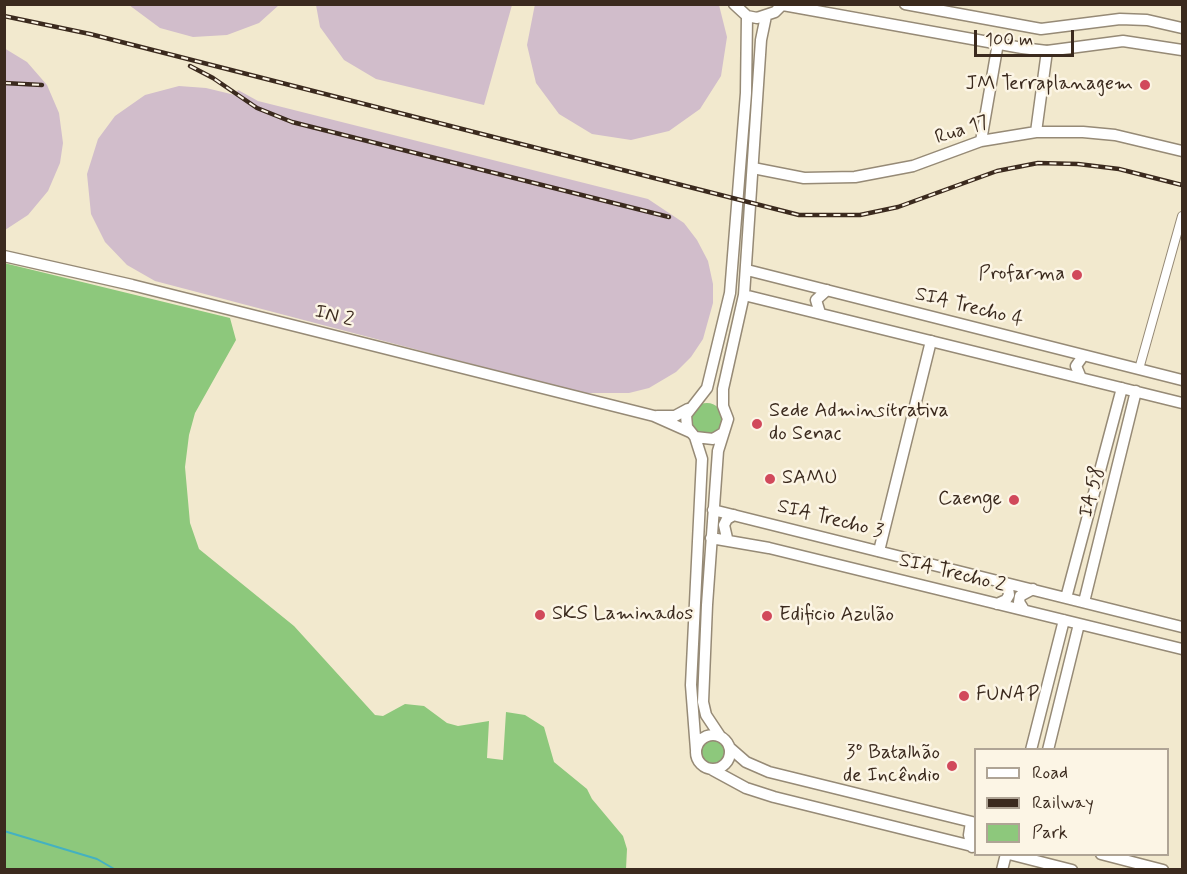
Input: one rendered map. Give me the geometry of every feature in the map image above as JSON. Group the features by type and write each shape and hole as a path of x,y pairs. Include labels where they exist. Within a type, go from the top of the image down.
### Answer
{"main road":[{"path":"734,4 747,16 766,16 783,5 1047,51 1123,40 1182,50"},
{"path":"905,4 1041,29 1120,19 1147,20 1182,28"},
{"path":"747,16 746,93 733,274 711,375 700,399 688,409 686,421 702,459 691,685 696,750 702,764 746,788 974,847"},
{"path":"766,16 761,40 747,270 744,295 725,374 723,406 728,419 718,451 703,702 711,724 730,748 746,762 769,772 973,823 969,836 974,847"},
{"path":"981,141 998,43"},
{"path":"1036,132 1047,51"},
{"name":"Rua 17","path":"753,168 804,178 855,177 913,166 981,141 1036,132 1115,135 1182,151"},
{"name":"IN 2","path":"4,256 132,285 654,416 692,434"},
{"name":"SIA Trecho 4","path":"747,270 1182,380"},
{"path":"820,313 816,300 827,290"},
{"path":"744,295 1182,403"},
{"path":"879,551 931,341"},
{"path":"1052,370 1060,368 1065,363 1065,351"},
{"path":"1080,378 1076,366 1083,356"},
{"name":"IA 58","path":"1066,598 1122,388"},
{"name":"IA 58","path":"1084,602 1136,391"},
{"path":"700,399 713,399 723,406"},
{"name":"IN 2","path":"654,416 675,416 688,409"},
{"path":"692,434 713,439 723,433"},
{"path":"1097,487 1112,490"},
{"name":"SIA Trecho 3","path":"713,510 1182,627"},
{"path":"727,538 724,525 727,519 734,515"},
{"name":"SIA Trecho 2","path":"711,538 727,538 1182,649"},
{"path":"997,603 1006,600 1009,595 1008,588 1002,581"},
{"path":"1071,584 1087,587"},
{"path":"1024,610 1019,602 1020,596 1034,590"},
{"path":"1032,748 1064,620"},
{"path":"1048,748 1079,624"},
{"path":"696,750 704,736 720,736"},
{"path":"711,769 726,763 730,748"},
{"path":"1002,870 1012,856"},
{"path":"1017,856 1072,870"},
{"path":"1105,856 1163,870"}],"street":[{"path":"1139,369 1182,216"}],"shaded area":[{"path":"535,4 719,5 727,37 721,76 700,109 669,131 631,140 592,134 559,114 536,83 527,45"},
{"path":"129,5 279,5 259,23 227,35 193,37 160,28"},
{"path":"316,5 512,5 484,105 376,79 344,60 320,27"},
{"path":"4,48 27,62 47,85 59,113 63,143 60,163 48,191 28,215 5,230"},
{"path":"179,86 206,88 235,95 238,90 258,101 648,199 684,223 697,240 708,261 713,284 713,303 703,339 691,357 676,372 649,388 629,393 582,393 155,281 127,265 105,242 91,214 87,174 98,139 115,116 145,95"}],"green space":[{"path":"4,263 230,318 236,340 195,413 189,435 185,467 190,523 199,549 294,626 375,715 383,716 405,704 424,706 447,723 458,726 489,721 487,758 503,760 506,712 525,715 544,727 554,762 587,789 592,799 623,836 627,849 626,869 5,869"},
{"path":"707,403 718,408 723,419 718,430 707,435 696,430 691,419 696,408"},
{"path":"713,739 722,743 726,752 722,761 713,765 704,761 700,752 704,743"}],"waterway":[{"path":"4,831 97,859 116,870"}],"railway":[{"path":"4,16 90,34 799,215 860,215 898,207 997,171 1038,163 1078,164 1119,169 1182,185"},
{"path":"190,66 213,78 257,108 292,122 669,217"},
{"path":"4,83 42,85"}],"place":[{"name":"JM Terraplanagem","path":"1145,85"},
{"name":"Profarma","path":"1077,275"},
{"name":"Sede Adminsitrativa do Senac","path":"757,424"},
{"name":"SAMU","path":"770,479"},
{"name":"Caenge","path":"1014,500"},
{"name":"SKS Laminados","path":"540,615"},
{"name":"Edificio Azulão","path":"767,616"},
{"name":"FUNAP","path":"964,696"},
{"name":"3º Batalhão de Incêndio","path":"952,766"}]}
